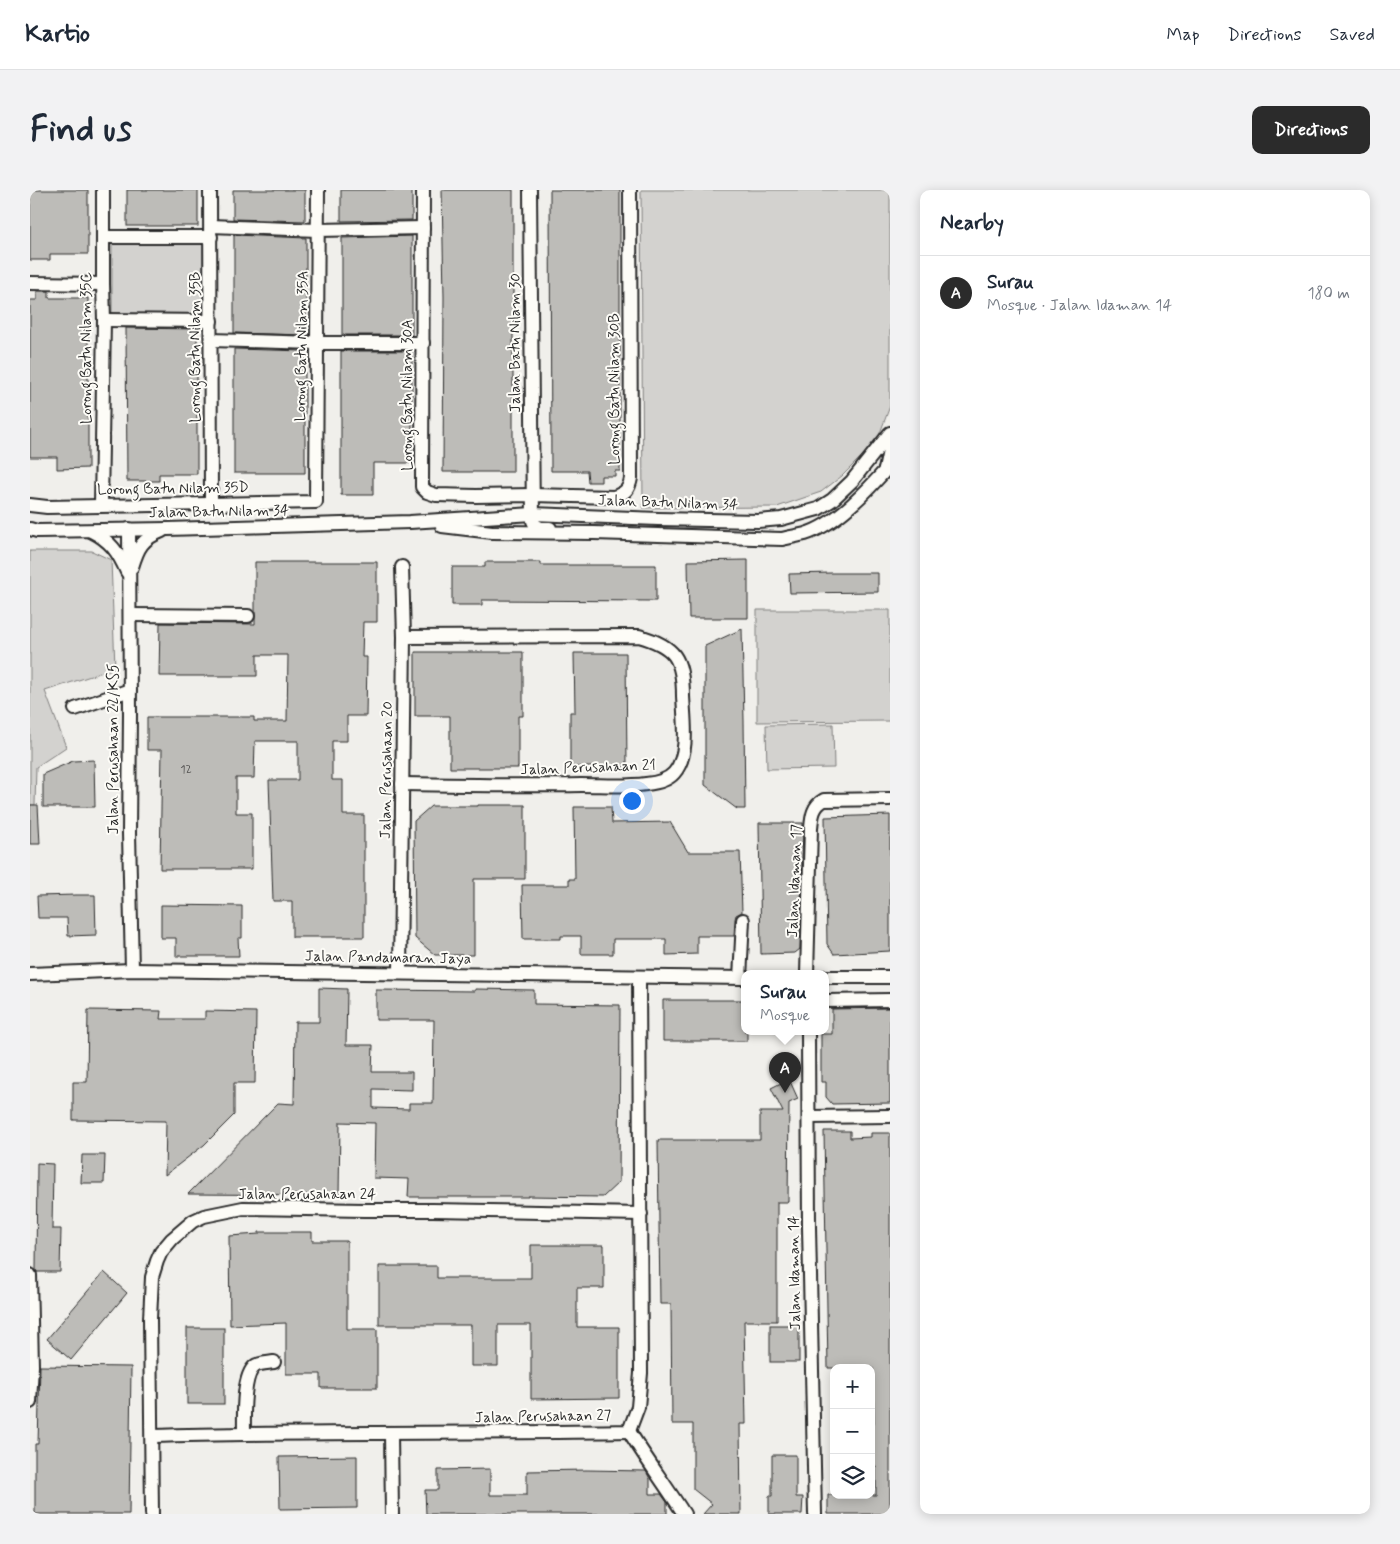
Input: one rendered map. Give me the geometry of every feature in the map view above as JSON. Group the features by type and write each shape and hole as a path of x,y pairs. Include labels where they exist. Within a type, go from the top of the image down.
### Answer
{"street":[{"name":"Lorong Batu Nilam 35C","path":"101,506 104,320 103,190"},
{"name":"Lorong Batu Nilam 35B","path":"210,190 211,504"},
{"name":"Lorong Batu Nilam 35A","path":"316,502 318,190"},
{"name":"Lorong Batu Nilam 30A","path":"423,190 422,487 426,492 436,495 532,495"},
{"name":"Jalan Batu Nilam 30","path":"530,190 533,514"},
{"name":"Lorong Batu Nilam 30B","path":"532,495 614,497 623,494 629,488 631,478 630,190"},
{"path":"103,237 211,232 423,228"},
{"path":"30,283 103,284"},
{"path":"104,320 211,321"},
{"path":"211,340 423,343"},
{"name":"Jalan Batu Nilam 34","path":"30,529 37,531 168,529 410,522 533,514 658,519 758,521 782,519 818,509 832,500 852,481 890,433"},
{"path":"852,481 888,470 890,446"},
{"name":"Jalan Batu Nilam 34","path":"410,522 492,532 782,539 806,534 818,529 846,510 888,470"},
{"name":"Lorong Batu Nilam 35D","path":"30,505 47,507 316,502"},
{"path":"533,514 535,526 541,528 578,528 594,533"},
{"path":"492,532 508,529 533,514"},
{"name":"Jalan Perusahaan 22/KS5","path":"129,529 129,833 132,970"},
{"path":"130,577 136,554 141,545 149,536 168,529"},
{"path":"88,530 104,537 114,548 130,577"},
{"name":"Jalan Perusahaan 20","path":"400,973 404,637 402,567"},
{"path":"130,615 248,616"},
{"name":"Jalan Perusahaan 21","path":"402,784 549,786 647,784 664,780 674,773 682,761 684,749 683,676 678,661 670,650 655,640 639,636 404,637"},
{"path":"75,709 130,690"},
{"name":"Jalan Idaman 17","path":"807,970 813,812 818,804 824,800 890,799"},
{"path":"743,920 743,970"},
{"name":"Jalan Pandamaran Jaya","path":"30,974 132,970 741,978"},
{"name":"Jalan Perusahaan 27","path":"152,1436 244,1433 629,1431 638,1407 641,1373 639,976"},
{"path":"829,977 890,977"},
{"path":"829,1001 890,1000"},
{"name":"Jalan Idaman 14","path":"808,1035 809,1227 815,1514"},
{"path":"809,1117 890,1116"},
{"name":"Jalan Perusahaan 24","path":"152,1514 150,1319 152,1277 161,1252 193,1221 204,1216 243,1208 641,1214"},
{"path":"30,1275 32,1366 30,1402"},
{"path":"244,1433 248,1377 256,1365 274,1362"},
{"path":"629,1431 684,1514"},
{"path":"391,1433 392,1514"}],"shaded area":[{"path":"641,190 890,190 890,406 877,441 842,476 821,492 777,507 643,508"},
{"path":"206,243 206,315 112,316 112,244"},
{"path":"30,551 92,551 111,560 115,668 45,691 66,747 36,767 35,805 30,805"},
{"path":"757,610 890,610 890,721 757,722"},
{"path":"833,724 834,768 767,769 766,725"}],"building":[{"path":"30,190 88,190 88,254 50,254 50,260 30,260"},
{"path":"127,190 198,190 198,226 127,226"},
{"path":"233,190 305,190 305,221 233,219"},
{"path":"341,190 412,190 412,220 341,221"},
{"path":"442,190 513,190 513,472 443,472 444,297"},
{"path":"550,190 620,190 620,471 615,471 615,476 601,476 601,482 588,482 587,471 551,471"},
{"path":"234,235 306,238 306,335 234,333"},
{"path":"412,236 412,335 342,335 342,238"},
{"path":"37,291 49,291 49,298 88,298 88,468 57,469 57,457 30,457 30,300 37,300"},
{"path":"126,328 197,329 197,474 159,474 159,481 127,481"},
{"path":"234,349 305,351 305,473 234,473"},
{"path":"341,351 412,351 412,463 373,463 373,495 341,495"},
{"path":"748,560 748,618 689,618 688,561"},
{"path":"255,562 377,562 377,622 363,622 362,657 367,657 366,716 347,716 347,741 332,741 332,780 343,780 343,815 364,815 364,937 292,937 292,901 273,901 269,780 298,780 298,741 255,741 254,778 236,778 236,813 252,813 252,869 160,869 162,750 147,750 147,717 254,717 254,721 287,721 288,655 257,655 257,676 159,676 160,623 255,624"},
{"path":"485,562 541,562 541,565 656,565 656,601 482,600 482,605 452,605 452,567 485,567"},
{"path":"878,573 878,592 790,593 789,574"},
{"path":"742,629 745,809 737,809 705,785 705,646"},
{"path":"415,652 523,652 523,716 518,716 518,768 450,768 450,716 415,716"},
{"path":"574,653 626,653 627,767 570,767 570,712 575,712"},
{"path":"94,760 95,807 43,807 43,774 73,761"},
{"path":"30,805 38,805 40,844 30,844"},
{"path":"525,805 525,879 474,879 474,955 435,955 415,938 414,821 431,806"},
{"path":"574,807 611,807 612,823 670,822 688,852 740,852 742,912 736,915 734,936 697,936 697,954 666,955 666,939 613,939 613,954 581,954 581,936 561,936 561,939 523,939 522,885 569,885 569,879 575,879"},
{"path":"890,815 890,951 834,954 827,944 825,817"},
{"path":"759,823 803,823 800,949 795,953 761,954"},
{"path":"95,895 96,935 68,936 67,918 38,918 37,896"},
{"path":"161,905 242,906 242,938 238,938 239,956 176,956 176,938 161,938"},
{"path":"319,988 347,989 346,1045 373,1045 372,1072 412,1072 412,1090 373,1089 373,1108 409,1109 409,1103 433,1103 434,1020 376,1020 376,990 534,990 534,1004 620,1005 619,1182 603,1197 408,1197 409,1179 374,1178 375,1123 340,1122 339,1195 188,1194 278,1103 294,1104 295,1022 319,1022"},
{"path":"663,1000 741,1000 741,1035 747,1035 747,1041 663,1041"},
{"path":"890,1008 890,1103 832,1104 826,1097 826,1082 821,1082 821,1035 832,1034 832,1009"},
{"path":"88,1010 161,1011 160,1019 205,1019 205,1011 256,1012 255,1083 234,1083 234,1115 204,1145 165,1175 166,1121 73,1120 73,1082 87,1082"},
{"path":"789,1079 798,1099 789,1103 788,1202 777,1202 777,1321 744,1321 746,1424 740,1424 741,1514 703,1514 712,1504 693,1489 693,1424 672,1424 671,1304 660,1304 658,1140 760,1140 760,1112 783,1112 771,1088"},
{"path":"824,1131 850,1131 850,1138 871,1137 871,1133 890,1133 890,1514 828,1514 828,1495 830,1495 830,1499 875,1499 876,1467 875,1364 830,1364 830,1368 828,1368"},
{"path":"82,1155 105,1155 104,1183 81,1183"},
{"path":"37,1163 53,1164 52,1229 61,1229 60,1272 37,1272 36,1270"},
{"path":"259,1232 312,1232 312,1241 347,1241 347,1329 377,1329 377,1388 321,1388 321,1374 286,1374 286,1323 230,1325 229,1236 259,1234"},
{"path":"531,1245 604,1245 604,1288 577,1288 577,1327 619,1327 619,1398 531,1399 531,1325 498,1325 498,1366 471,1366 471,1325 379,1325 379,1266 437,1266 437,1278 531,1278"},
{"path":"104,1272 127,1293 71,1360 47,1339"},
{"path":"770,1325 799,1325 799,1362 770,1362"},
{"path":"187,1328 224,1328 224,1404 187,1404"},
{"path":"40,1366 131,1367 129,1514 35,1514 35,1444 38,1444"},
{"path":"772,1455 796,1455 796,1497 803,1497 802,1514 769,1514 769,1496 772,1496"},
{"path":"357,1456 357,1508 280,1509 279,1457"},
{"path":"490,1469 490,1495 527,1495 527,1471 646,1471 650,1479 650,1494 661,1494 667,1502 667,1514 426,1514 425,1490 438,1490 438,1470"}],"place":[{"name":"Surau","path":"785,1093"}]}
